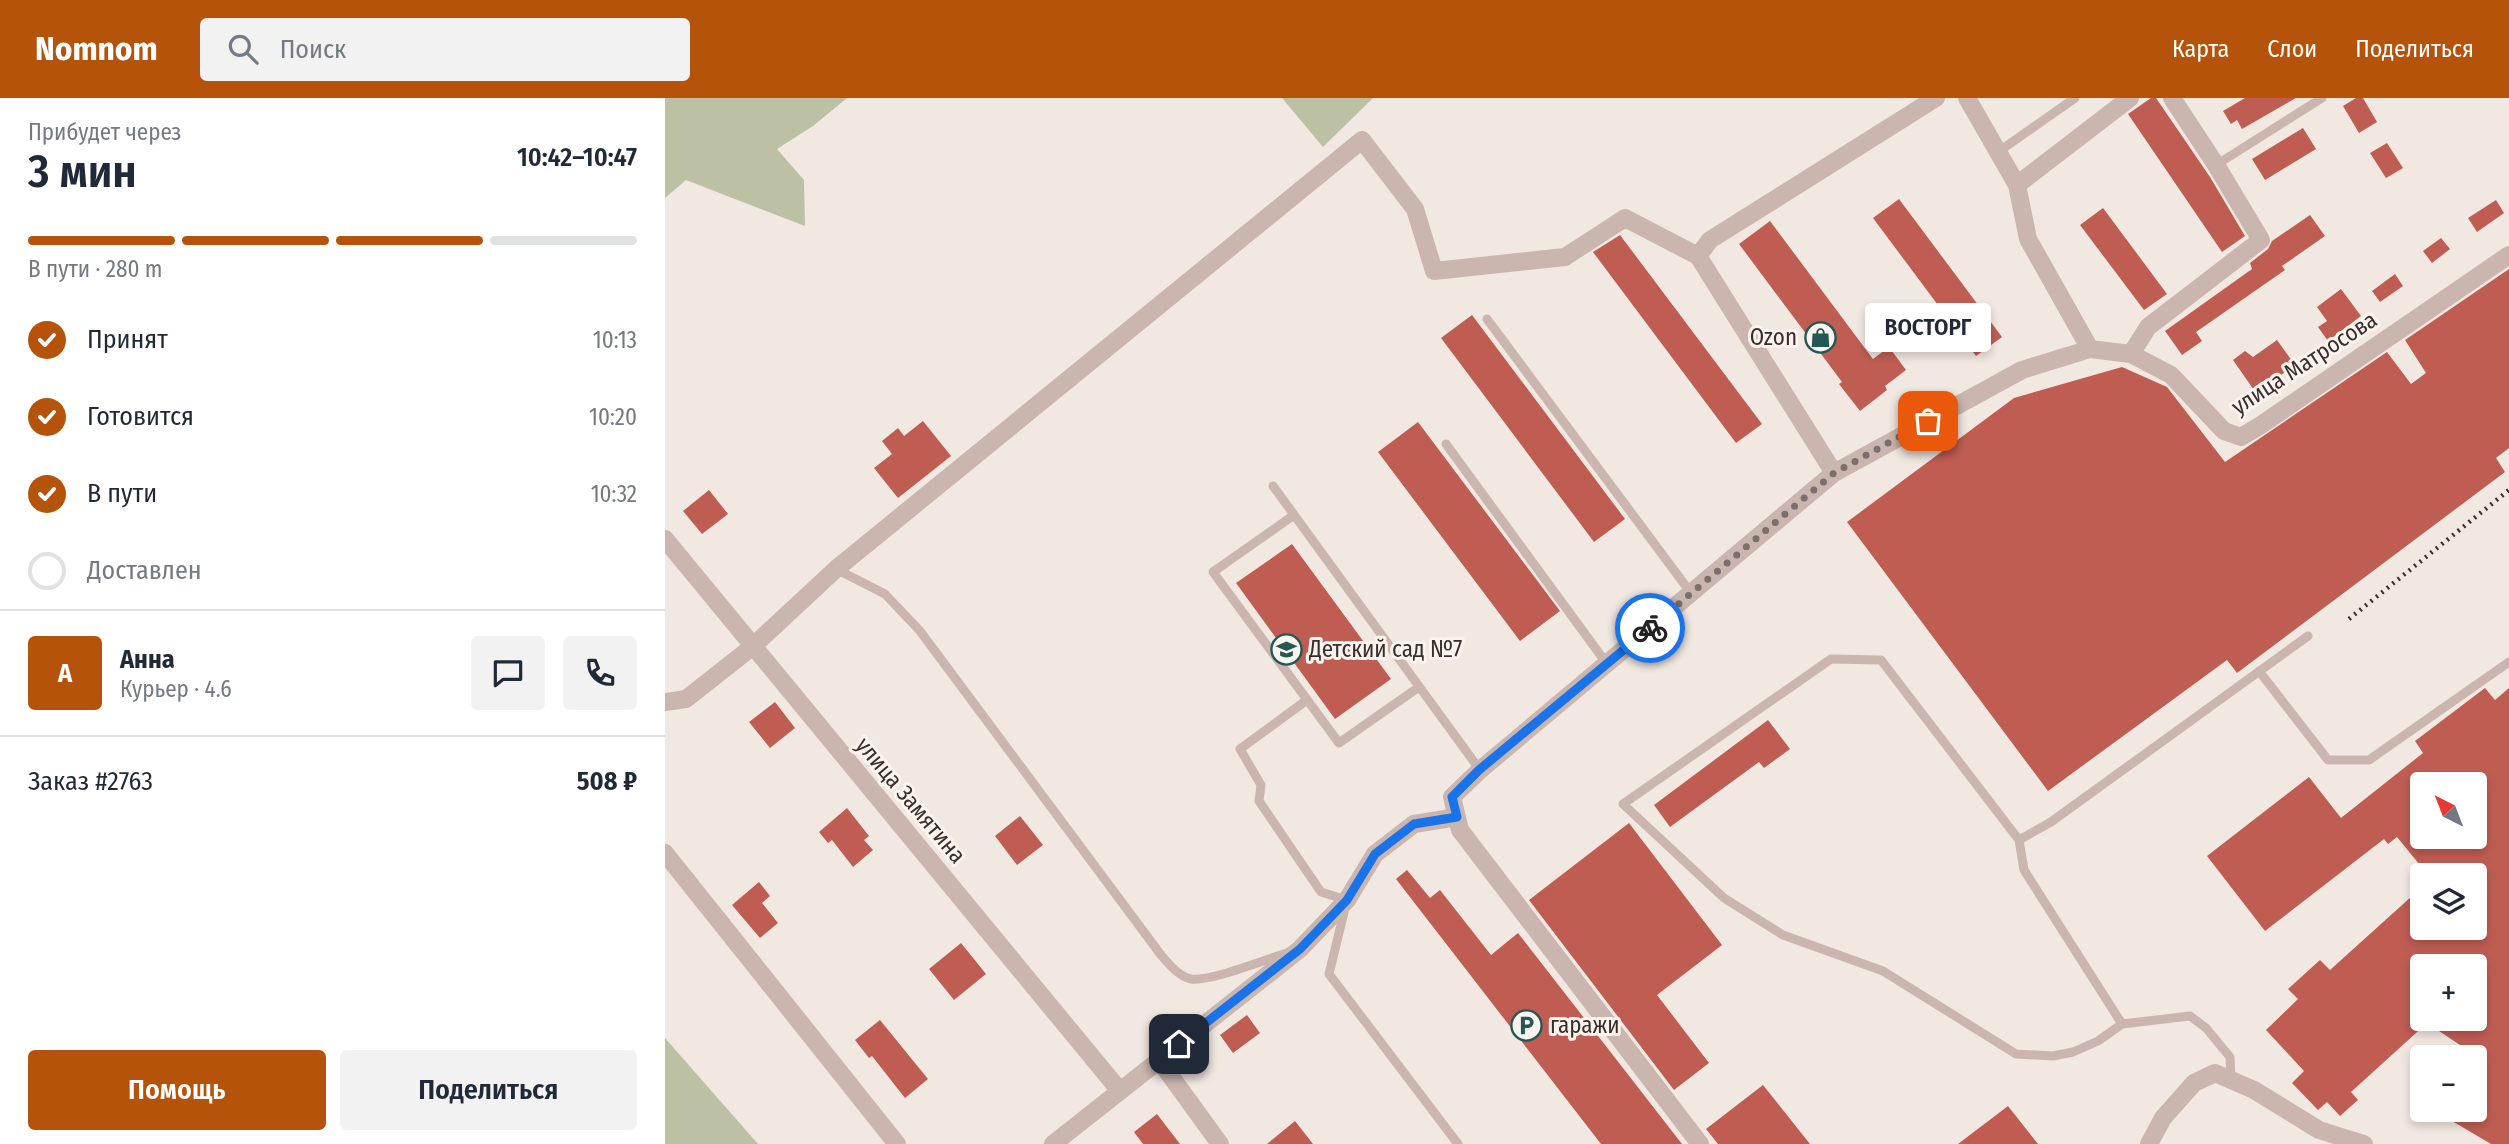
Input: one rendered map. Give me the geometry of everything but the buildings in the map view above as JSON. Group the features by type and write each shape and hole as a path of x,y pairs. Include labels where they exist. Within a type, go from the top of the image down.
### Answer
{"street":[{"path":"1698,256 1710,240 1936,98"},
{"path":"1967,98 2017,186 2028,239 2090,349"},
{"path":"2017,186 2130,98"},
{"path":"1700,1144 1460,830 1452,797 1479,770 1834,473 2022,370 2090,349 2131,354 2148,327 2261,240 2172,98"},
{"path":"665,702 687,699 752,647 835,569 1362,140 1415,209 1434,271 1565,257 1625,218 1698,256 1834,473"},
{"name":"улица Матросова","path":"2131,354 2171,375 2224,431 2241,437 2509,256"},
{"name":"улица Замятина","path":"665,539 1120,1091"},
{"path":"1053,1144 1300,949 1347,900 1375,854 1414,824 1457,817"},
{"path":"665,853 897,1144"},
{"path":"1159,1060 1220,1144"},
{"path":"2148,1144 2163,1118 2193,1083 2215,1073 2231,1079 2319,1130 2364,1144"}],"lane":[{"path":"1998,152 2075,98"},
{"path":"2216,165 2322,98"},
{"path":"1487,319 1691,593"},
{"path":"1446,443 1607,664"},
{"path":"1273,486 1479,770"},
{"path":"1294,515 1213,572 1339,743 1419,687"},
{"path":"835,569 885,594 920,631 1175,971 1191,979 1206,978 1300,949"},
{"path":"2019,840 2051,822 2308,636"},
{"path":"2122,1024 2024,870 2019,840 1881,660 1831,659 1623,804 1724,898 1783,934 1883,971 2015,1054 2053,1056 2073,1052 2098,1041 2122,1024 2190,1016 2206,1028 2230,1058 2231,1079"},
{"path":"2259,671 2328,760 2369,760 2509,662"},
{"path":"1307,700 1240,749 1261,785 1259,802 1321,892 1347,900 1329,974 1458,1144"}],"green space":[{"path":"665,98 847,98 813,126 777,149 804,180 805,226 686,180 665,198"},
{"path":"1282,98 1373,98 1323,147"},
{"path":"665,1038 758,1144 665,1144"}],"railway":[{"path":"2349,619 2509,490"}],"way so far":[{"path":"1650,628 1834,473 1928,421"}],"place":[{"name":"Ozon","path":"1820,337"},
{"name":"ВОСТОРГ","path":"1928,421"},
{"name":"Детский сад №7","path":"1286,649"},
{"name":"гаражи","path":"1527,1025"}],"route":[{"path":"1179,1044 1300,949 1347,900 1375,854 1414,824 1457,817 1452,797 1479,770 1650,628"}]}
